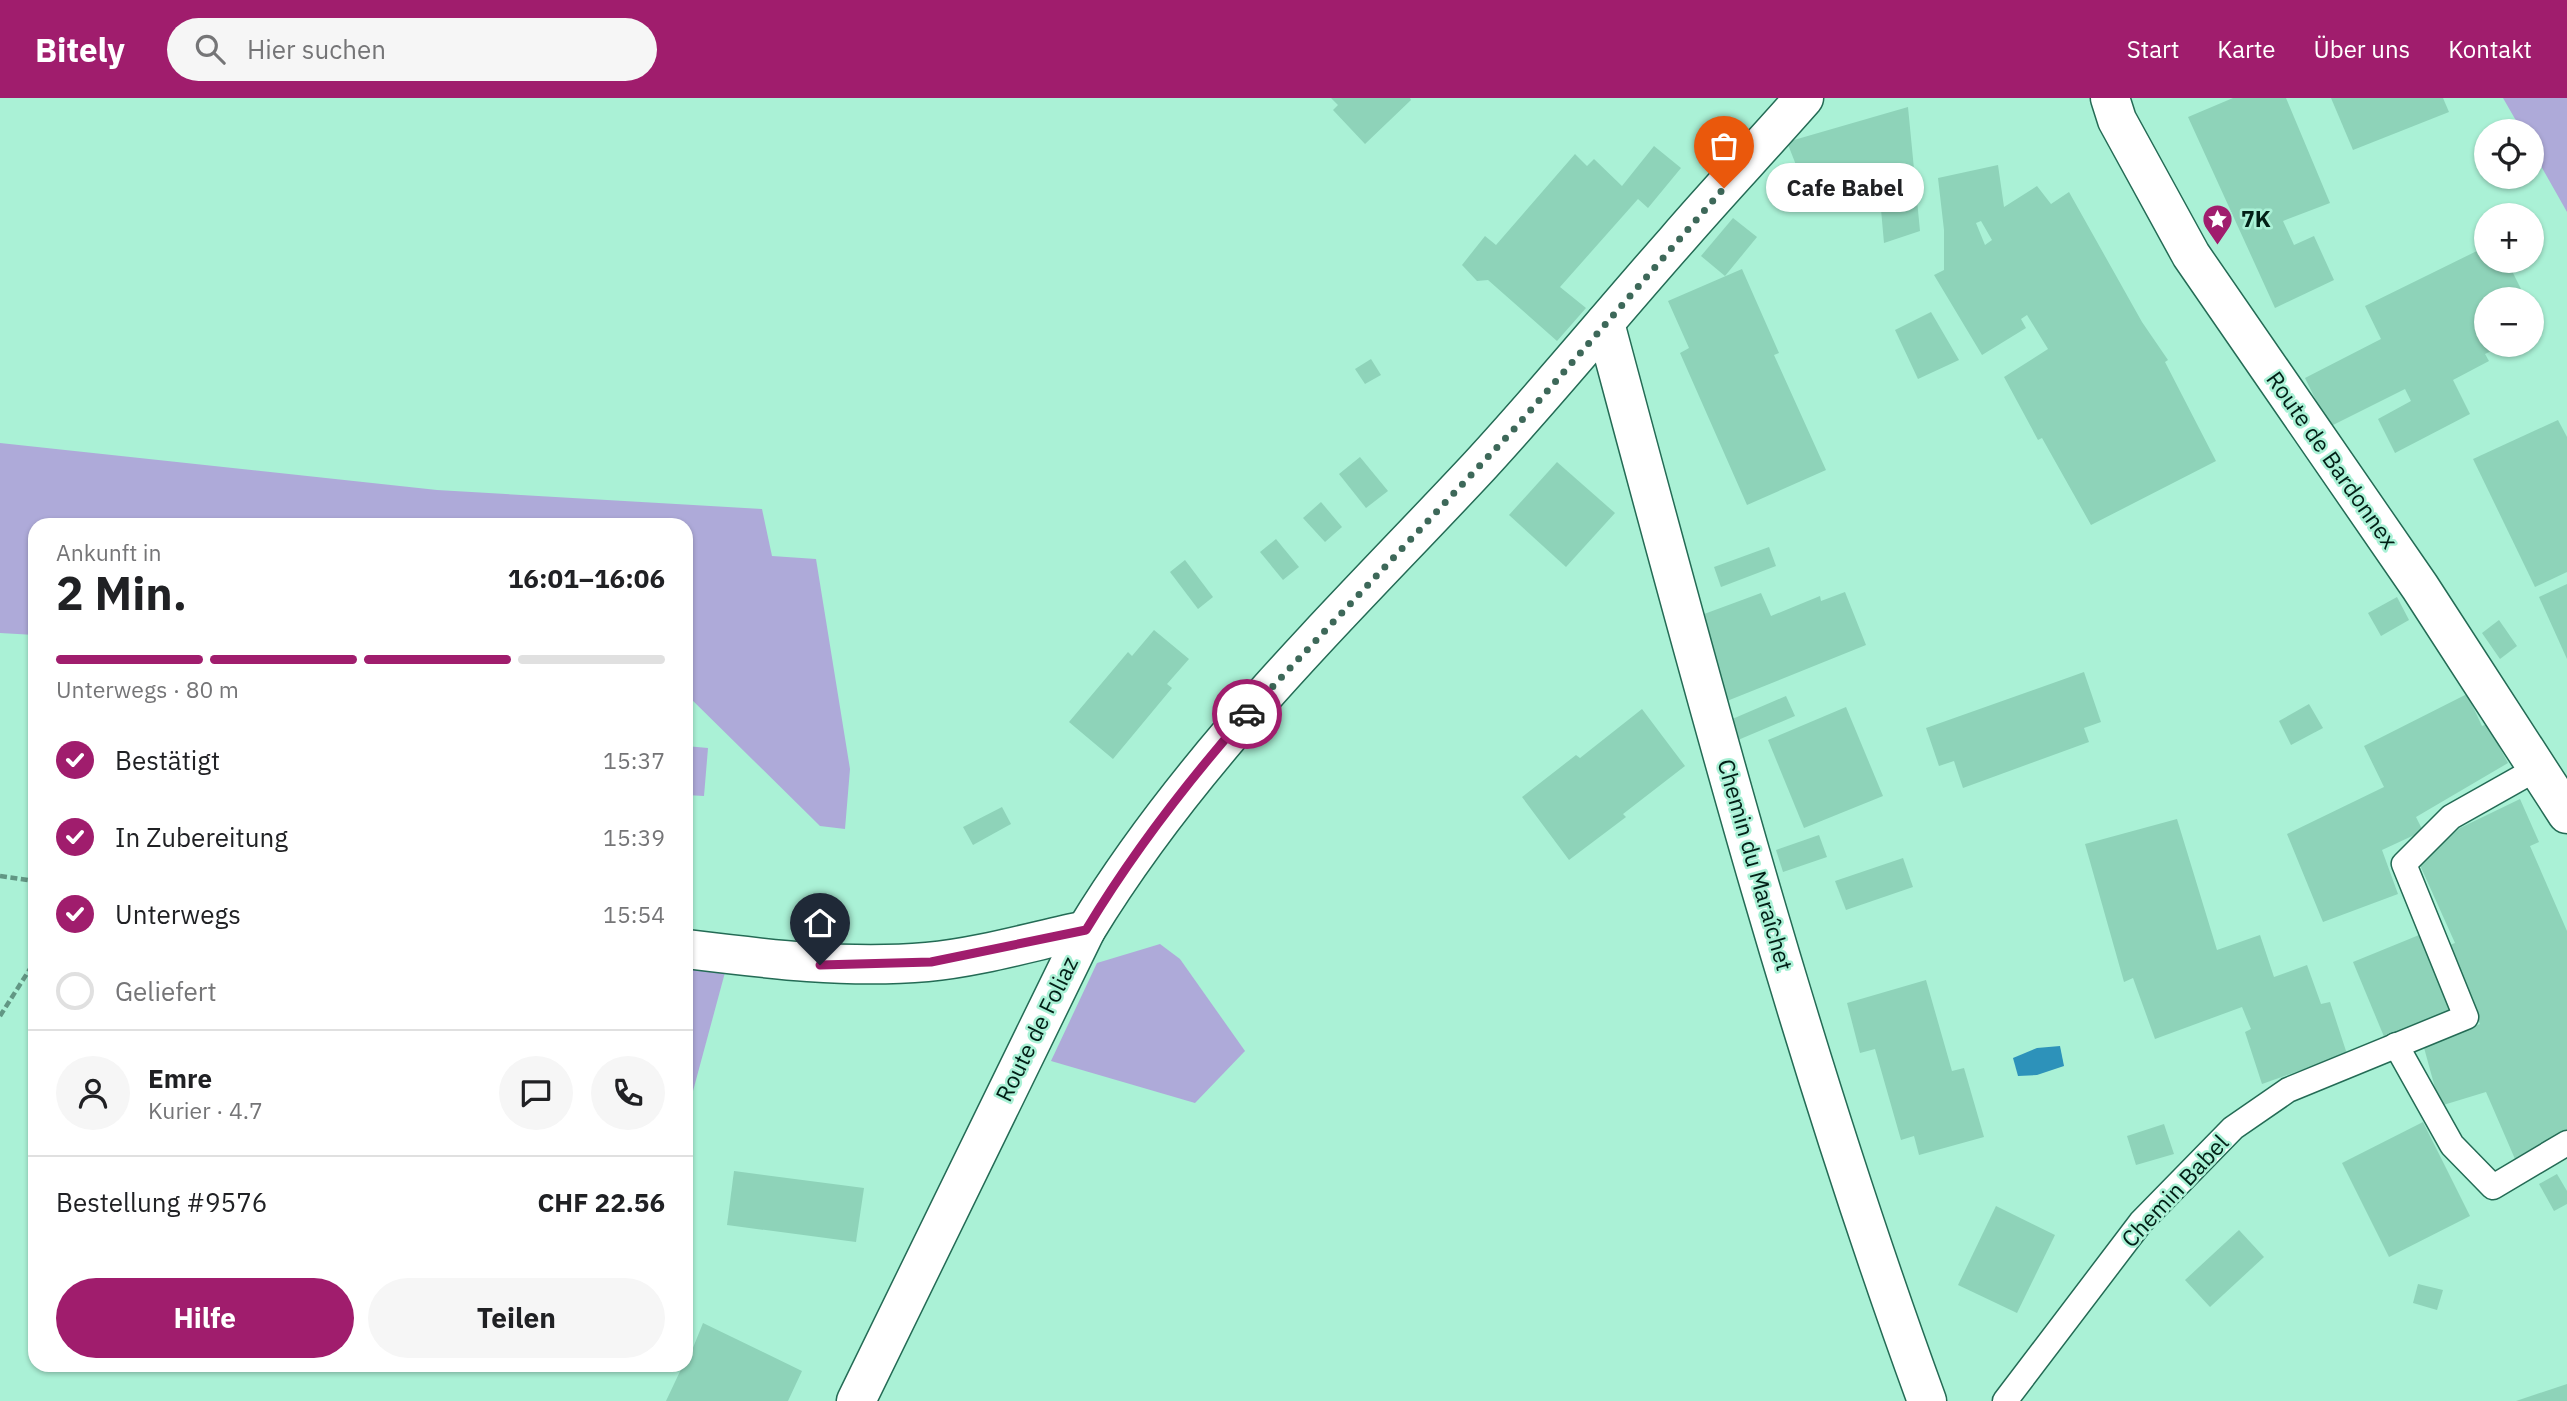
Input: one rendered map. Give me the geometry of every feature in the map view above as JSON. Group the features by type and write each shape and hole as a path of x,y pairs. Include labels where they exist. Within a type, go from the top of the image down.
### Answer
{"street":[{"name":"Route de Foliaz","path":"856,1401 1086,930 1123,869 1166,810 1293,661 1516,427 1804,98"},
{"name":"Route de Bardonnex","path":"2110,98 2117,120 2190,255 2420,587 2567,814"},
{"name":"Chemin du Maraîchet","path":"1605,323 1693,652 1815,1069 1875,1260 1927,1401"},
{"path":"693,950 820,965 879,965 931,962 1086,930"}],"lane":[{"name":"Chemin Babel","path":"2005,1401 2141,1222 2233,1128 2288,1090 2466,1017 2404,864 2451,817 2539,768"},
{"path":"2396,1045 2452,1145 2493,1187 2567,1143"}],"path":[{"path":"0,876 28,880"},
{"path":"0,1016 28,972"}],"shaded area":[{"path":"2503,98 2567,98 2567,212 2544,171 2544,119 2515,119"},
{"path":"0,443 437,490 762,509 772,556 816,559 850,769 845,829 820,826 693,701 693,518 28,518 28,635 0,633"},
{"path":"693,747 708,748 704,796 693,795"},
{"path":"1160,944 1180,959 1245,1051 1195,1103 1051,1061 1097,963"},
{"path":"693,962 727,965 693,1091"}],"water":[{"path":"2060,1046 2064,1066 2037,1075 2018,1076 2013,1058 2037,1048"}],"building":[{"path":"1331,98 1411,100 1365,144 1333,110 1338,105"},
{"path":"2233,98 2286,98 2330,203 2283,221 2294,245 2314,236 2334,280 2275,308 2188,117"},
{"path":"2331,98 2443,98 2449,112 2353,150"},
{"path":"1908,107 1920,231 1884,243 1880,198 1846,207 1838,184 1807,193 1787,142"},
{"path":"1654,146 1681,168 1648,208 1638,199 1560,287 1586,308 1557,341 1488,280 1477,281 1462,265 1485,236 1496,245 1575,154 1587,166 1594,159 1622,186"},
{"path":"1998,165 2004,207 2037,186 2051,204 2069,192 2142,322 2168,360 2165,362 2216,461 2091,525 2042,438 2038,440 2004,377 2048,349 2027,315 2021,319 2026,328 1982,355 1934,275 1944,270 1944,230 1938,178","holes":["1981,221 1992,240 1985,245 1976,223"]},
{"path":"1733,218 1757,237 1725,276 1701,256"},
{"path":"2474,252 2474,273 2513,273 2520,287 2474,287 2474,357 2487,357 2489,361 2453,380 2470,414 2395,453 2378,419 2411,401 2405,389 2329,427 2305,378 2381,339 2365,306"},
{"path":"1742,269 1779,353 1774,355 1826,470 1747,505 1680,353 1689,348 1668,301"},
{"path":"1931,312 1959,360 1918,379 1895,330"},
{"path":"1371,359 1381,375 1365,384 1355,369"},
{"path":"2558,420 2567,437 2567,572 2535,587 2473,459"},
{"path":"1360,457 1388,491 1366,508 1339,474"},
{"path":"1557,462 1615,513 1566,567 1509,515"},
{"path":"1321,502 1342,527 1325,542 1303,518"},
{"path":"1276,539 1299,567 1283,580 1260,552"},
{"path":"1769,547 1776,566 1721,587 1714,567"},
{"path":"1185,560 1213,597 1198,609 1170,572"},
{"path":"2567,584 2567,659 2539,597"},
{"path":"1845,592 1866,645 1727,701 1696,617 1761,593 1771,616 1820,596 1821,601"},
{"path":"2397,597 2409,620 2381,636 2368,613"},
{"path":"2499,620 2517,646 2500,659 2482,633"},
{"path":"1154,630 1189,659 1167,684 1172,688 1113,759 1069,722 1128,652 1132,656"},
{"path":"2084,672 2101,722 2084,728 2089,742 1963,788 1954,761 1939,766 1926,728"},
{"path":"2467,694 2482,726 2487,724 2508,763 2416,817 2423,831 2382,850 2398,894 2323,922 2287,834 2384,787 2364,746"},
{"path":"1786,696 1795,716 1738,740 1730,720"},
{"path":"2309,704 2323,728 2291,745 2279,721"},
{"path":"1846,707 1883,796 1804,828 1768,740"},
{"path":"1642,709 1685,766 1623,814 1626,817 1569,860 1522,797 1576,755 1580,758"},
{"path":"2520,799 2539,842 2530,846 2567,931 2567,1130 2515,1159 2486,1092 2440,1106 2423,1044 2480,1024 2446,946 2455,943 2419,863 2460,828"},
{"path":"1002,807 1011,824 973,845 963,827"},
{"path":"2177,819 2217,950 2260,935 2274,977 2307,965 2321,1004 2330,1002 2347,1054 2262,1084 2245,1032 2251,1029 2242,1007 2155,1039 2133,978 2124,982 2085,844"},
{"path":"1819,835 1827,857 1783,872 1776,850"},
{"path":"1903,858 1913,887 1846,910 1835,881"},
{"path":"2424,933 2455,1010 2385,1039 2353,962"},
{"path":"1926,980 1952,1071 1964,1068 1984,1137 1919,1155 1914,1136 1901,1140 1875,1049 1860,1053 1847,1003"},
{"path":"2423,1122 2470,1216 2389,1257 2342,1163"},
{"path":"2164,1124 2174,1154 2136,1165 2127,1136"},
{"path":"734,1171 864,1188 856,1242 727,1225"},
{"path":"2557,1174 2567,1191 2567,1204 2554,1211 2539,1184"},
{"path":"1996,1206 2055,1235 2017,1313 1958,1285"},
{"path":"2239,1230 2264,1257 2210,1307 2185,1280"},
{"path":"2418,1284 2443,1290 2437,1310 2413,1303"},
{"path":"703,1323 802,1371 788,1401 666,1401 680,1372 693,1372 693,1348"},
{"path":"2567,1384 2567,1401 2516,1401"}],"way so far":[{"path":"1247,714 1293,661 1516,427 1724,188"}],"place":[{"name":"Cafe Babel","path":"1724,188"},
{"name":"7K","path":"2218,246"}],"route":[{"path":"820,965 931,962 1086,930 1123,869 1166,810 1247,714"}]}
